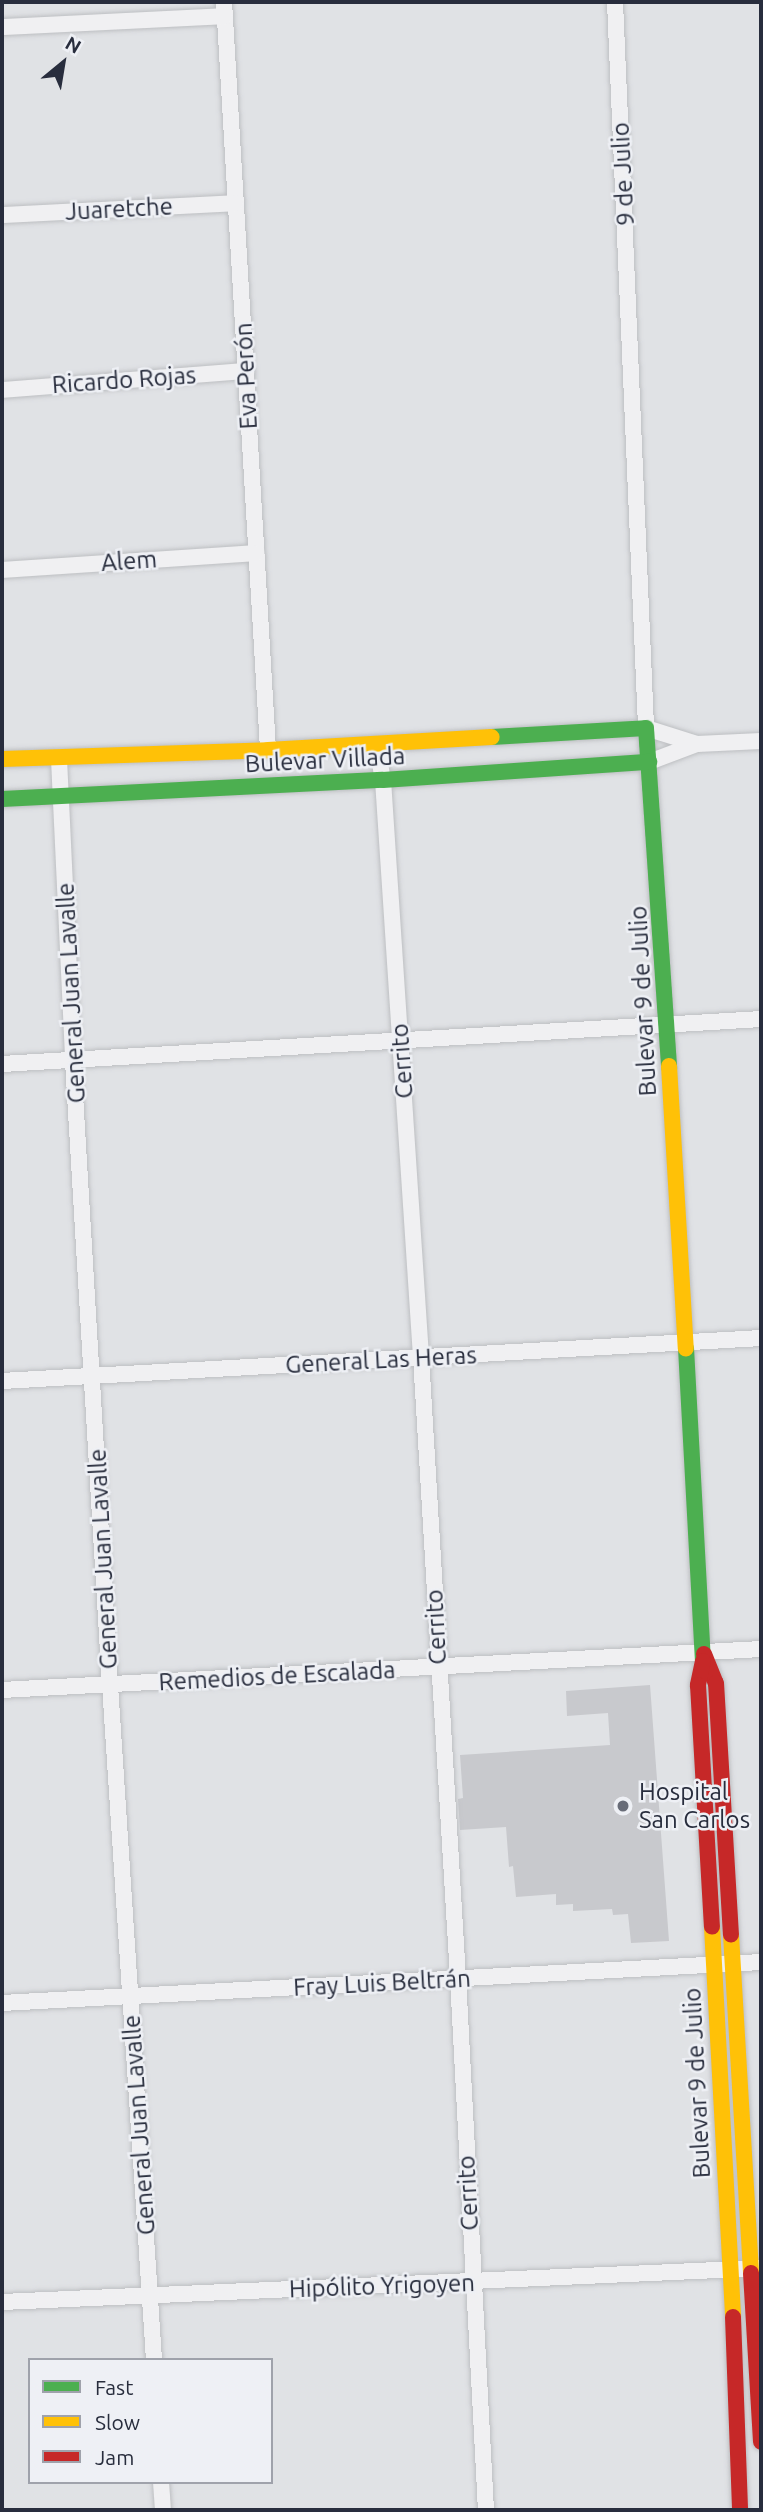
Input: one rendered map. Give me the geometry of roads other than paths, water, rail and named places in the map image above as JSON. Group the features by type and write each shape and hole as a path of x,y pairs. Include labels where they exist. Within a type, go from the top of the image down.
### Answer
{"main road":[{"name":"Bulevar Villada","path":"2,760 268,750 646,728"},
{"name":"Bulevar 9 de Julio","path":"646,728 687,1342 704,1653 698,1685 731,2270 740,2510"},
{"name":"Bulevar Villada","path":"2,799 383,780 649,762"},
{"name":"Bulevar 9 de Julio","path":"704,1653 716,1683 733,1964 757,2268 761,2442"}],"street":[{"name":"9 de Julio","path":"615,2 630,347"},
{"path":"2,27 225,9"},
{"name":"Eva Perón","path":"225,9 268,750"},
{"name":"Juaretche","path":"2,215 236,203"},
{"name":"Bulevar 9 de Julio","path":"630,347 646,728"},
{"name":"Ricardo Rojas","path":"2,390 246,371"},
{"name":"Alem","path":"2,570 256,553"},
{"path":"646,728 697,744"},
{"path":"649,762 697,744 761,741"},
{"name":"Cerrito","path":"377,744 383,780 421,1357 486,2510"},
{"name":"General Juan Lavalle","path":"59,759 63,796 73,1061 110,1685 154,2358"},
{"path":"2,1064 761,1020"},
{"name":"General Las Heras","path":"2,1381 761,1338"},
{"name":"Remedios de Escalada","path":"2,1690 761,1649"},
{"name":"Fray Luis Beltrán","path":"2,2003 761,1962"},
{"name":"Hipólito Yrigoyen","path":"2,2302 472,2283 757,2268"},
{"path":"161,2484 163,2510"}],"place":[{"name":"Hospital San Carlos","path":"623,1806"}]}
